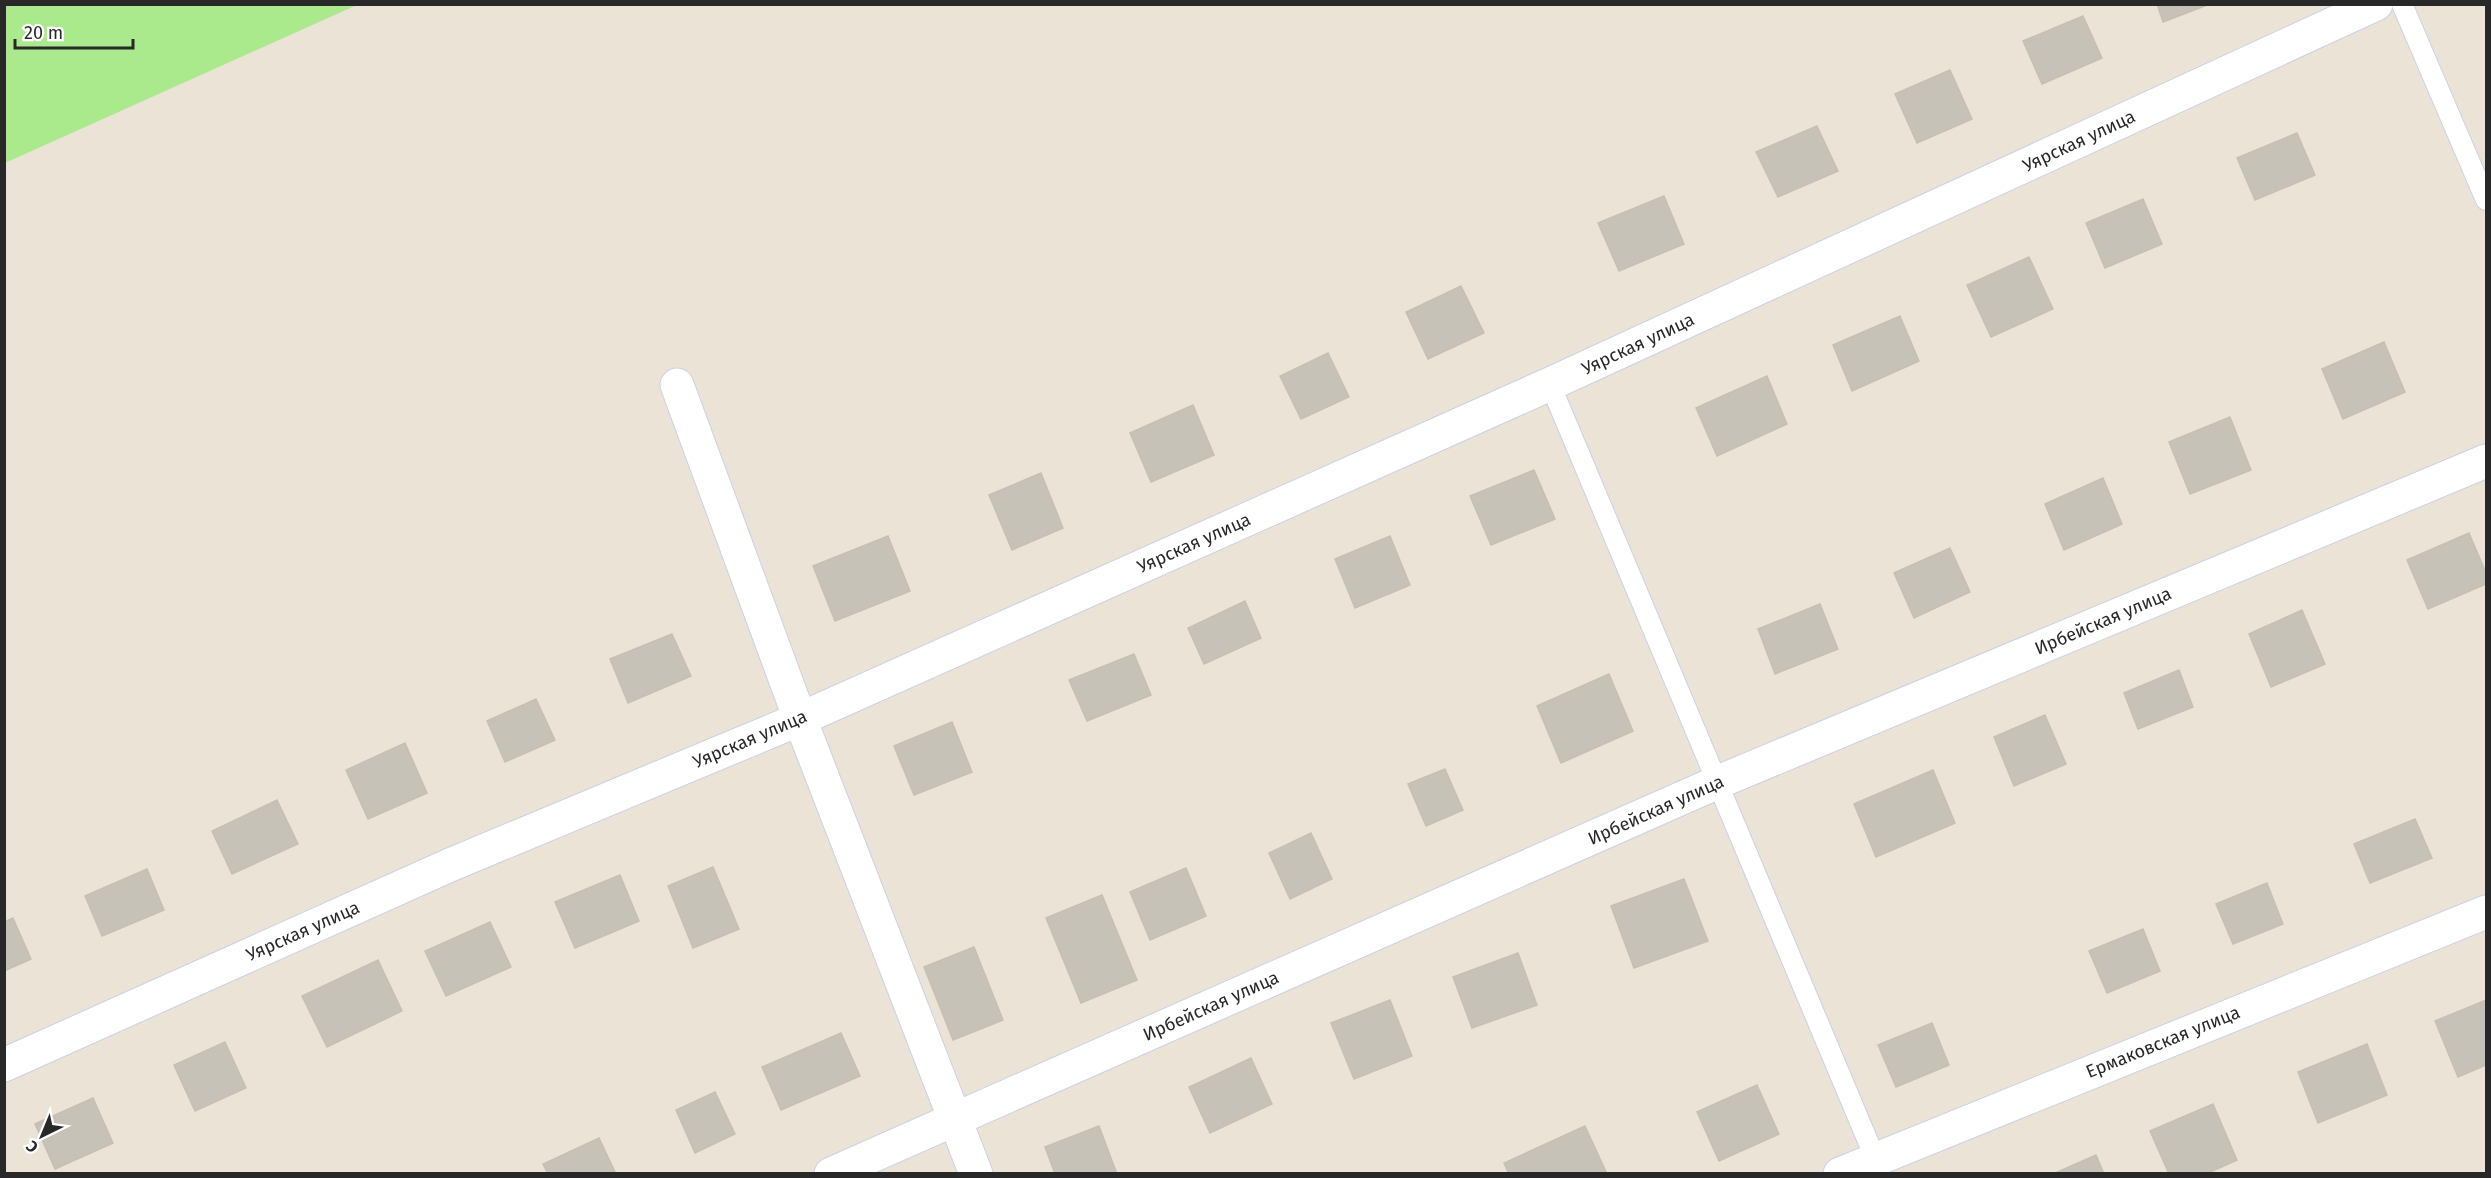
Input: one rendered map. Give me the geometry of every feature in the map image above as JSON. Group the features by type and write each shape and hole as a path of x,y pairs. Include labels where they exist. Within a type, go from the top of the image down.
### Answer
{"street":[{"name":"Уярская улица","path":"4,1065 450,865 800,718 1550,384 2376,4"},
{"path":"677,385 800,718 976,1173"},
{"name":"Ирбейская улица","path":"831,1173 1716,783 2487,461"},
{"name":"Ермаковская улица","path":"1840,1173 2487,912"}],"lane":[{"path":"2402,4 2487,200"},
{"path":"1550,384 1875,1158"}],"green space":[{"path":"5,4 357,4 357,5 5,163"}],"building":[{"path":"2157,4 2210,4 2163,22"},
{"path":"2083,16 2102,58 2042,84 2023,41"},
{"path":"1950,70 1972,119 1917,143 1895,94"},
{"path":"1817,126 1838,171 1778,197 1756,152"},
{"path":"2297,133 2315,175 2255,200 2237,158"},
{"path":"1664,196 1684,244 1619,271 1598,223"},
{"path":"2143,199 2162,244 2105,268 2086,223"},
{"path":"2029,257 2053,309 1991,337 1967,285"},
{"path":"1461,286 1484,333 1428,359 1406,312"},
{"path":"1900,316 1919,361 1852,391 1833,345"},
{"path":"2384,342 2405,392 2343,419 2322,369"},
{"path":"1328,353 1349,397 1301,419 1280,376"},
{"path":"1767,376 1787,424 1717,456 1696,408"},
{"path":"1193,405 1214,455 1151,482 1130,433"},
{"path":"2230,417 2251,470 2190,494 2169,442"},
{"path":"1534,470 1555,519 1491,545 1470,496"},
{"path":"1041,473 1063,528 1012,550 989,495"},
{"path":"2103,478 2122,524 2064,550 2045,504"},
{"path":"2469,533 2486,573 2486,584 2428,609 2407,560"},
{"path":"888,536 910,591 835,621 813,566"},
{"path":"1390,536 1410,585 1355,608 1335,559"},
{"path":"1950,548 1970,592 1914,618 1894,573"},
{"path":"1245,601 1261,638 1204,664 1188,628"},
{"path":"1820,604 1838,649 1775,674 1758,629"},
{"path":"2302,610 2325,664 2271,687 2249,634"},
{"path":"672,634 691,676 628,703 610,659"},
{"path":"1134,654 1151,695 1087,721 1069,680"},
{"path":"2179,670 2193,707 2138,729 2124,693"},
{"path":"1609,674 1633,731 1561,763 1537,706"},
{"path":"536,699 555,740 505,762 487,721"},
{"path":"2045,715 2066,764 2014,786 1994,737"},
{"path":"952,722 972,772 914,795 894,746"},
{"path":"405,743 427,793 368,819 346,770"},
{"path":"1445,769 1463,810 1426,826 1408,784"},
{"path":"1933,770 1955,823 1876,857 1854,804"},
{"path":"277,800 298,844 232,874 212,831"},
{"path":"2415,819 2432,858 2370,883 2354,844"},
{"path":"1311,833 1332,879 1290,899 1269,853"},
{"path":"713,867 739,929 693,948 668,886"},
{"path":"1186,868 1206,916 1150,940 1130,892"},
{"path":"147,869 164,910 102,936 85,896"},
{"path":"620,875 639,921 575,948 555,902"},
{"path":"1684,879 1708,941 1634,968 1611,906"},
{"path":"2267,883 2283,924 2233,944 2216,904"},
{"path":"1102,895 1137,980 1081,1003 1046,918"},
{"path":"13,918 31,959 4,971 4,922"},
{"path":"490,922 511,967 446,996 425,951"},
{"path":"2143,929 2160,971 2107,993 2089,951"},
{"path":"974,947 1003,1020 953,1040 924,967"},
{"path":"1518,953 1537,1005 1472,1028 1453,977"},
{"path":"378,960 402,1011 327,1047 302,996"},
{"path":"1390,1000 1412,1056 1354,1079 1331,1023"},
{"path":"2486,1000 2486,1065 2458,1077 2435,1021"},
{"path":"1932,1023 1949,1065 1896,1087 1878,1045"},
{"path":"841,1033 860,1076 781,1110 762,1067"},
{"path":"225,1042 246,1088 195,1111 174,1065"},
{"path":"2367,1044 2387,1095 2318,1123 2298,1072"},
{"path":"1251,1058 1272,1104 1210,1133 1189,1087"},
{"path":"1757,1085 1779,1134 1719,1161 1697,1112"},
{"path":"715,1092 735,1134 695,1153 676,1110"},
{"path":"93,1098 113,1143 55,1169 35,1124"},
{"path":"2213,1104 2237,1160 2206,1174 2169,1174 2150,1131"},
{"path":"1099,1126 1117,1174 1055,1174 1045,1147"},
{"path":"1585,1126 1607,1174 1509,1174 1504,1163"},
{"path":"599,1138 616,1174 548,1174 543,1164"},
{"path":"2096,1155 2104,1174 2053,1174"}]}
